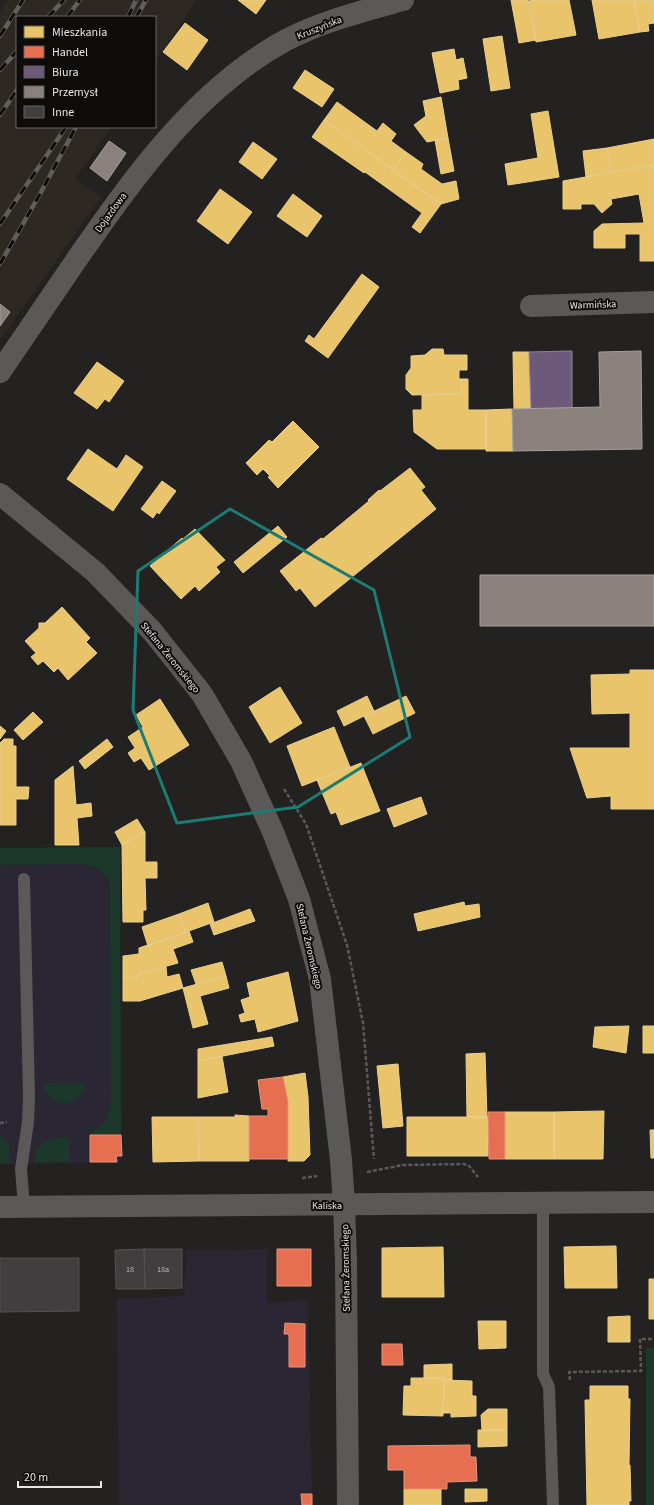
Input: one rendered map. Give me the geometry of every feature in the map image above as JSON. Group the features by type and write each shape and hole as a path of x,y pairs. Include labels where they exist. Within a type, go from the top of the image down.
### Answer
{"street":[{"name":"Kruszyńska","path":"241,70 286,40 333,20 403,0"},
{"name":"Dojazdowa","path":"0,372 112,208 153,157 196,108 241,70"},
{"name":"Warmińska","path":"531,306 654,302"},
{"name":"Stefana Żeromskiego","path":"0,494 95,572 152,631 202,694 241,761 273,832 299,899 320,979 341,1160 344,1205 348,1505"},
{"name":"Kaliska","path":"0,1207 654,1202"}],"lane":[{"path":"24,879 29,1097 28,1122 21,1169 24,1206"},
{"path":"543,1203 543,1374 549,1387 553,1505"}],"path":[{"path":"570,1380 569,1372 641,1371 640,1339 654,1339"}],"highlighted area":[{"path":"230,509 374,590 410,737 298,807 177,823 133,710 138,571"}],"shaded area":[{"path":"8,0 196,0 156,61 156,16 16,16 16,128 110,128 75,179 101,197 0,340 0,12"},
{"path":"120,847 121,1162 0,1164 0,848"},
{"path":"268,1249 267,1303 308,1300 312,1505 119,1505 117,1299 184,1296 186,1250"}],"green space":[{"path":"120,847 121,1135 90,1135 90,1133 100,1127 106,1120 111,1100 110,887 108,878 97,867 80,864 0,865 0,848"},
{"path":"84,1083 85,1088 76,1100 65,1104 54,1100 44,1089 46,1084"},
{"path":"0,1133 9,1145 10,1163 0,1164"},
{"path":"69,1137 70,1162 35,1163 35,1155 41,1145 56,1138"},
{"path":"646,1348 654,1348 654,1505 646,1505"}],"building: Mieszkania":[{"path":"238,0 266,0 256,14"},
{"path":"511,0 528,0 536,40 519,43"},
{"path":"569,0 576,35 536,42 529,1"},
{"path":"592,0 634,0 640,32 599,39"},
{"path":"634,0 654,0 654,23 648,24 649,31 640,32"},
{"path":"185,23 208,40 187,70 163,52"},
{"path":"502,36 510,88 491,91 483,39"},
{"path":"454,49 456,60 463,58 467,78 458,80 459,89 440,93 432,53"},
{"path":"305,70 334,89 322,107 293,88"},
{"path":"441,97 448,138 427,142 414,125 426,116 423,101"},
{"path":"337,102 377,131 383,123 396,134 391,141 406,152 393,170 324,120"},
{"path":"548,111 559,177 508,185 505,164 538,158 531,114"},
{"path":"324,120 441,204 420,233 412,227 422,213 365,172 364,173 312,137"},
{"path":"448,138 454,171 441,174 435,140"},
{"path":"654,139 654,165 611,172 607,148"},
{"path":"253,142 277,159 262,179 239,162"},
{"path":"607,148 611,172 586,177 583,151"},
{"path":"406,152 423,164 421,169 442,184 456,181 459,199 441,204 393,170"},
{"path":"654,165 654,261 640,261 640,234 625,234 625,248 594,248 594,231 602,224 644,223 639,194 611,199 612,204 602,213 594,204 581,204 581,209 563,209 563,181"},
{"path":"220,189 252,212 228,244 197,221"},
{"path":"293,194 322,216 307,237 277,216"},
{"path":"362,274 379,287 328,358 305,341 309,335 314,339"},
{"path":"432,349 443,349 444,355 467,355 467,370 459,370 462,394 412,395 406,389 406,375 411,368 411,356 425,355"},
{"path":"513,352 529,352 531,409 514,409"},
{"path":"97,362 124,381 109,402 105,399 97,409 74,393"},
{"path":"461,379 468,379 468,410 486,410 486,449 437,449 414,432 413,410 422,410 422,395 462,394"},
{"path":"512,409 513,451 486,451 486,410"},
{"path":"293,421 319,447 278,488 263,469 257,475 246,463 269,440 272,442"},
{"path":"88,449 117,469 126,455 143,467 113,511 67,479"},
{"path":"410,468 425,487 421,490 436,509 315,607 300,588 296,591 280,571 321,538 323,539 369,501 368,500 379,490 380,491"},
{"path":"162,481 176,491 159,514 157,512 153,518 141,509"},
{"path":"278,526 287,537 243,573 234,562"},
{"path":"195,529 225,560 216,567 220,572 199,591 195,586 181,599 150,566 182,538 183,539"},
{"path":"62,607 90,638 86,642 97,653 68,680 58,668 54,672 43,661 38,665 31,657 36,653 25,641 39,628 39,623 45,623"},
{"path":"630,670 654,670 654,809 611,809 611,796 587,798 570,748 630,748 630,713 592,714 591,675 630,674"},
{"path":"280,687 302,723 270,743 249,707"},
{"path":"367,696 374,711 344,726 337,711"},
{"path":"406,696 415,713 373,734 364,716"},
{"path":"160,699 189,745 149,770 141,758 134,762 128,753 135,748 128,737 143,727 136,715"},
{"path":"33,712 43,722 23,740 14,730"},
{"path":"0,726 6,731 0,739"},
{"path":"334,727 350,767 302,786 287,746"},
{"path":"4,739 13,739 13,746 16,746 16,787 29,787 28,799 16,799 16,825 0,825 0,743"},
{"path":"107,739 113,747 85,769 79,761"},
{"path":"361,763 380,811 341,825 336,812 331,814 317,780"},
{"path":"73,766 76,805 91,803 92,816 77,818 79,845 55,845 55,780"},
{"path":"421,797 427,814 394,827 387,809"},
{"path":"137,819 145,832 122,845 115,832"},
{"path":"145,832 145,862 157,862 157,878 145,878 146,910 143,910 143,922 123,922 122,845"},
{"path":"464,902 465,906 479,904 480,917 418,931 414,914"},
{"path":"208,903 214,922 186,932 179,914"},
{"path":"250,909 255,921 214,935 210,924"},
{"path":"179,914 186,932 148,946 142,927"},
{"path":"189,931 193,942 173,949 178,963 138,974 138,977 123,978 123,956 139,954 139,948"},
{"path":"222,962 226,976 196,984 191,970"},
{"path":"166,967 167,977 179,974 183,988 140,1001 123,1001 123,978 138,977 138,974"},
{"path":"288,972 298,1021 258,1032 255,1019 241,1022 239,1015 245,1013 241,1000 250,997 247,983"},
{"path":"226,976 229,988 200,996 208,1024 193,1028 183,988"},
{"path":"629,1026 626,1053 593,1047 595,1027"},
{"path":"643,1026 654,1026 654,1053 643,1053"},
{"path":"272,1037 274,1046 198,1061 198,1049"},
{"path":"485,1053 487,1117 467,1117 466,1054"},
{"path":"222,1056 228,1092 198,1098 198,1061"},
{"path":"398,1064 403,1126 383,1128 377,1066"},
{"path":"305,1073 308,1097 310,1155 304,1161 288,1161 288,1101 283,1077"},
{"path":"604,1111 603,1159 554,1159 554,1112"},
{"path":"505,1112 554,1112 554,1159 505,1159"},
{"path":"235,1115 249,1116 249,1161 199,1161 198,1117 235,1117"},
{"path":"152,1117 198,1117 199,1161 153,1162"},
{"path":"407,1117 488,1117 488,1156 407,1156"},
{"path":"650,1130 654,1130 654,1158 651,1158"},
{"path":"616,1246 617,1288 565,1288 564,1247"},
{"path":"443,1247 444,1297 382,1297 382,1248"},
{"path":"649,1279 654,1279 654,1319 649,1319"},
{"path":"630,1316 630,1342 608,1342 608,1317"},
{"path":"478,1321 506,1321 506,1348 479,1349"},
{"path":"452,1364 452,1380 444,1380 444,1378 424,1378 424,1365"},
{"path":"411,1378 444,1378 443,1416 403,1415 404,1386 411,1386"},
{"path":"444,1380 472,1381 472,1396 476,1396 476,1416 451,1417 451,1413 443,1413"},
{"path":"590,1386 628,1386 628,1399 630,1399 629,1465 631,1501 629,1501 629,1505 587,1505 585,1400 590,1400"},
{"path":"488,1409 507,1409 507,1430 482,1430 481,1415"},
{"path":"478,1430 507,1430 507,1446 478,1447"},
{"path":"404,1489 441,1489 441,1505 404,1505"},
{"path":"465,1489 487,1489 487,1501 465,1502"}],"building: Handel":[{"path":"283,1077 288,1101 288,1159 249,1159 249,1116 268,1116 268,1109 262,1109 258,1080"},
{"path":"488,1112 505,1112 505,1159 489,1159"},
{"path":"90,1135 121,1135 122,1156 116,1156 117,1162 90,1162"},
{"path":"277,1249 311,1249 311,1286 277,1286"},
{"path":"285,1323 305,1324 305,1367 289,1367 289,1334 284,1334"},
{"path":"382,1344 402,1344 403,1365 382,1365"},
{"path":"470,1445 470,1457 476,1457 477,1481 447,1482 447,1489 404,1489 404,1470 388,1470 388,1446"},
{"path":"301,1494 312,1494 312,1505 302,1505"}],"building: Biura":[{"path":"572,351 572,408 531,409 529,352"}],"building: Przemysł":[{"path":"109,141 126,153 107,181 90,168"},
{"path":"0,304 10,312 0,326"},
{"path":"641,351 642,449 513,451 512,409 600,407 599,352"},
{"path":"480,575 654,575 654,626 480,626"}],"building: Inne":[{"path":"144,1249 145,1289 116,1289 115,1250"},
{"path":"144,1249 182,1249 182,1288 145,1289"},
{"path":"0,1258 79,1258 79,1311 0,1312"}],"railway":[{"path":"0,36 23,0"},
{"path":"49,16 64,0"},
{"path":"68,16 80,0"},
{"path":"128,16 136,0"},
{"path":"137,16 146,0"},
{"path":"0,70 16,52"},
{"path":"0,115 16,91"},
{"path":"0,224 65,128"},
{"path":"0,264 75,128"}]}
